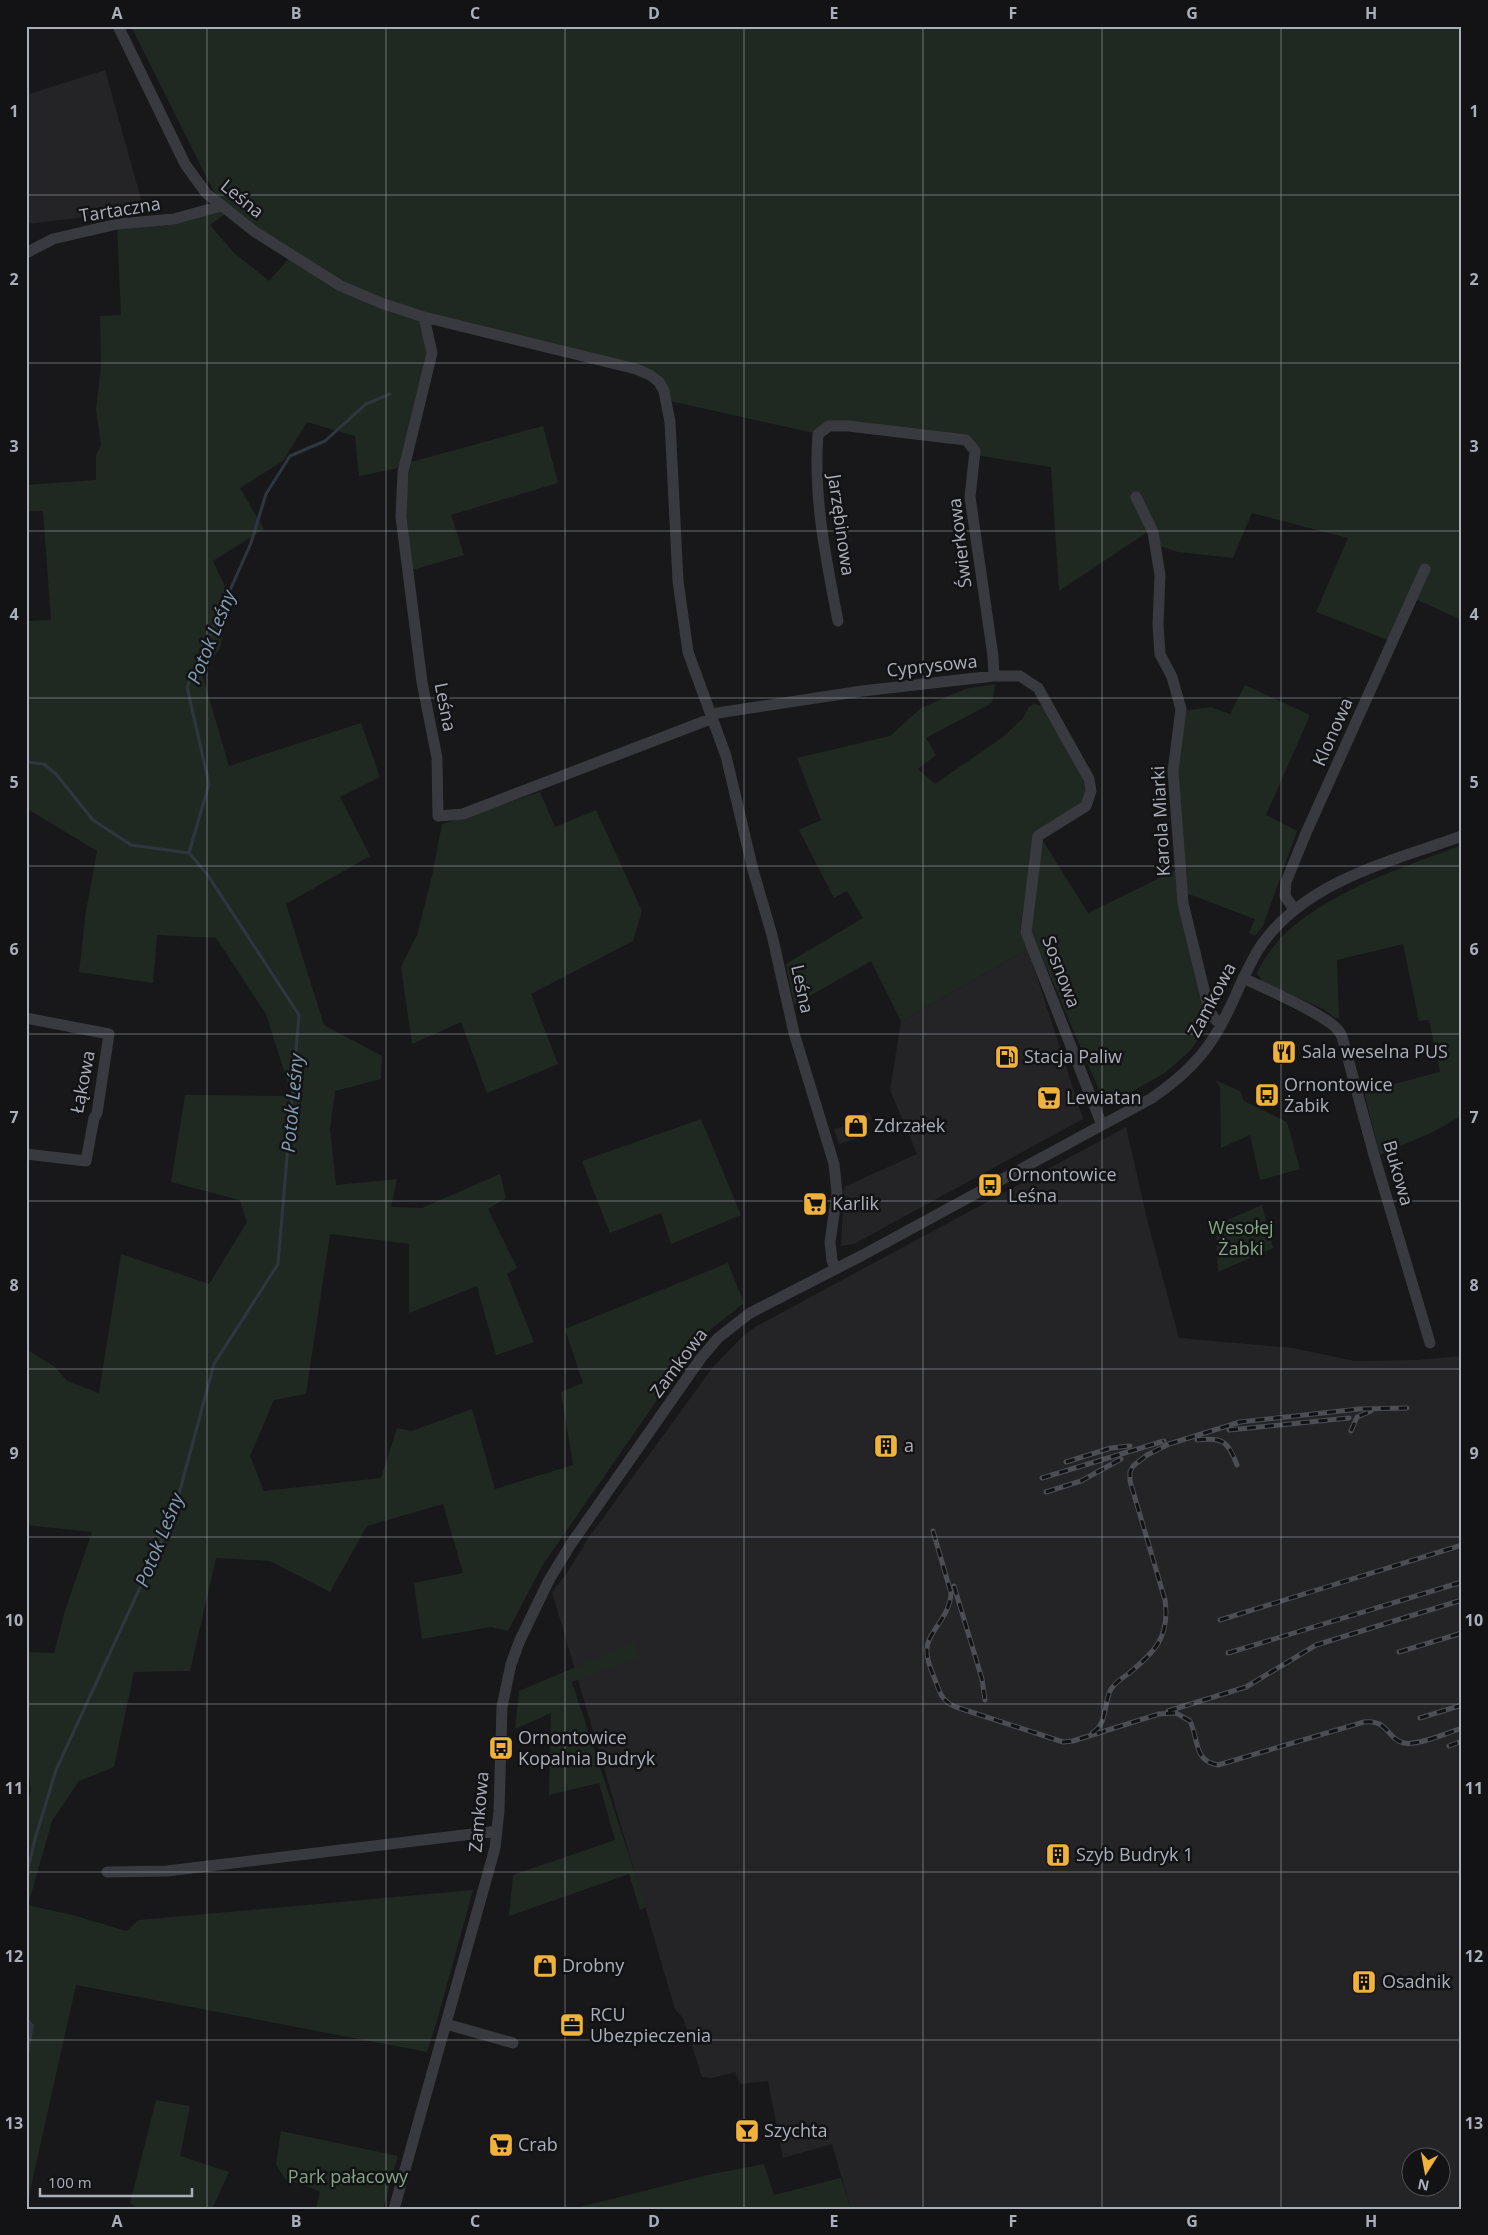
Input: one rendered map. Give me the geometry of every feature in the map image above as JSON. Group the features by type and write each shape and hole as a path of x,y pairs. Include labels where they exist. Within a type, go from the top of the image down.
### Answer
{"street":[{"name":"Leśna","path":"118,26 185,164 206,193 255,232 342,286 381,303 424,317 636,369 650,375 659,382 664,391 670,422 673,513 681,616 688,652 712,716 732,778 753,870 772,935 794,1032 834,1164 837,1193 830,1242 835,1269"},
{"name":"Tartaczna","path":"26,253 53,239 118,224 174,219 221,206"},
{"name":"Leśna","path":"424,317 432,353 404,465 401,490 401,517 422,682 437,758 438,816 463,814 712,716"},
{"name":"Świerkowa","path":"818,434 829,426 848,426 966,440 975,451 970,498 993,656 994,676"},
{"name":"Jarzębinowa","path":"818,434 815,465 822,534 838,621"},
{"name":"Karola Miarki","path":"1136,497 1153,532 1160,575 1158,625 1160,654 1172,677 1181,709 1174,771 1183,903 1208,1006 1213,1018 1221,1025"},
{"name":"Klonowa","path":"1294,909 1285,896 1284,888 1289,874 1306,832 1425,569"},
{"name":"Cyprysowa","path":"712,716 862,691 994,676 1020,676 1038,688 1089,778 1091,791"},
{"name":"Sosnowa","path":"1091,791 1086,806 1038,836 1026,932 1102,1125"},
{"name":"Zamkowa","path":"394,2209 487,1881 497,1831 500,1789 500,1728 504,1693 511,1664 520,1640 556,1568 701,1358 718,1338 750,1313 1152,1098 1178,1079 1200,1058 1221,1025 1262,944 1294,909 1314,894 1328,887 1380,865 1462,836"},
{"name":"Bukowa","path":"1244,978 1290,1000 1330,1022 1339,1030 1430,1343"},
{"name":"Łąkowa","path":"26,1018 109,1034 97,1113 94,1118 86,1160 26,1154"},
{"path":"107,1872 167,1871 497,1831"},
{"path":"446,2024 513,2043"}],"shaded area":[{"path":"105,70 144,210 26,224 26,95"},
{"path":"1028,949 1083,1119 854,1244 841,1246 844,1187 917,1154 890,1090 901,1021"},
{"name":"Zdrzałek","path":"869,1112 872,1119 865,1121 869,1135 839,1144 834,1129 855,1123 853,1118"},
{"path":"1126,1127 1148,1223 1179,1338 1293,1348 1355,1361 1415,1360 1462,1356 1462,2209 851,2209 832,2144 783,2158 768,2081 740,2084 735,2072 711,2078 702,2077 683,2018 675,2009 552,1592 567,1573 589,1537 713,1367 743,1336 755,1327"},
{"path":"26,2015 34,2025 26,2072"}],"green space":[{"path":"131,26 1462,26 1462,620 1413,598 1393,642 1316,612 1348,538 1252,513 1233,558 1178,552 1157,545 1149,531 1059,591 1051,467 975,455 966,440 848,426 818,434 666,400 650,375 425,317 432,353 399,468 359,476 355,436 307,422 283,461 240,488 264,529 213,561 230,597 220,648 202,674 229,766 361,723 380,777 340,797 370,856 286,904 324,1025 382,1056 381,1079 335,1091 330,1129 336,1185 397,1179 391,1207 422,1208 500,1174 506,1198 488,1209 517,1268 507,1274 534,1342 496,1355 477,1286 409,1313 409,1244 330,1234 306,1394 274,1400 250,1456 264,1491 381,1478 397,1428 412,1431 472,1409 495,1489 573,1465 561,1392 583,1383 565,1329 728,1263 744,1303 705,1334 689,1354 542,1566 508,1631 491,1627 422,1639 414,1583 463,1573 443,1504 367,1526 330,1592 270,1561 216,1558 190,1671 134,1672 114,1767 79,1781 52,1821 28,1905 76,1916 126,1931 139,1920 473,1890 437,2021 427,2052 76,1985 26,2209 26,2072 34,2025 26,2014 26,1810 31,1790 26,1753 26,1652 54,1653 65,1611 92,1532 26,1525 26,1349 55,1367 67,1381 99,1393 121,1254 209,1284 247,1222 240,1200 171,1182 185,1095 292,1096 266,1014 216,938 157,935 153,983 79,972 86,911 97,851 26,808 26,621 51,620 43,511 26,511 26,485 96,480 96,455 101,445 96,410 101,366 100,316 121,315 117,224 221,206","holes":["228,212 291,256 269,281 234,253 210,225"]},
{"path":"543,426 558,483 451,515 464,555 412,570 407,503 411,462"},
{"path":"995,684 992,703 926,738 936,755 918,769 935,784 1003,737 1023,718 1029,707 1034,704 1044,706 1079,770 1084,784 1085,795 1082,804 1078,808 1035,833 1020,931 1028,949 901,1021 871,961 794,1005 786,964 863,918 847,891 834,898 799,830 821,820 797,758 890,736 921,708 965,689"},
{"path":"1245,685 1310,715 1266,815 1297,831 1263,926 1255,936 1249,933 1255,919 1186,893 1176,765 1184,711 1210,707 1230,714"},
{"path":"540,792 555,827 596,810 642,911 633,941 531,994 558,1064 487,1093 461,1022 412,1044 401,967 417,935 432,876 442,824"},
{"path":"1043,841 1088,913 1176,870 1178,907 1182,912 1207,1025 1191,1050 1166,1072 1109,1105 1105,1104 1030,929"},
{"path":"1462,845 1462,1115 1435,1131 1380,1155 1364,1092 1440,1072 1429,1020 1419,1021 1403,944 1337,960 1339,1018 1335,1018 1323,1009 1262,981 1257,973 1263,961 1288,931 1333,900 1386,874"},
{"path":"1215,1080 1240,1091 1244,1101 1287,1122 1300,1169 1260,1180 1250,1135 1221,1148 1220,1087"},
{"path":"701,1119 741,1215 671,1244 661,1213 610,1233 582,1161"},
{"name":"Wesołej Żabki","path":"1262,1205 1273,1248 1218,1272 1216,1225"},
{"path":"635,1642 640,1657 572,1682 646,1907 640,1910 629,1874 509,1916 513,1875 615,1840 599,1783 549,1795 551,1713 515,1729 519,1691"},
{"path":"156,2100 190,2106 180,2156 229,2172 212,2209 139,2209 130,2203"},
{"name":"Park pałacowy","path":"281,2131 398,2156 383,2209 316,2209 320,2191 285,2179 276,2165"},
{"path":"764,2164 774,2195 841,2178 851,2209 572,2209 707,2175"}],"waterway":[{"name":"Potok Leśny","path":"26,1877 35,1839 56,1770 173,1516 214,1364 278,1264 299,1015 207,874 189,853 209,784 187,687 251,543 266,494 290,456 325,441 366,404 390,394"},
{"path":"26,762 44,764 56,774 93,820 131,845 189,853"}],"railway":[{"path":"1092,1733 1101,1724 1111,1689 1153,1651 1163,1634 1165,1624 1165,1600 1130,1481 1130,1472 1133,1466 1147,1455 1169,1444 1240,1422 1359,1409 1407,1408"},
{"path":"1351,1431 1357,1417 1371,1411"},
{"path":"1229,1430 1349,1418"},
{"path":"1197,1440 1213,1439 1223,1442 1231,1451 1237,1465"},
{"path":"1042,1478 1164,1441"},
{"path":"1066,1462 1111,1448 1130,1446"},
{"path":"1046,1492 1081,1481 1121,1459"},
{"path":"933,1531 951,1593 947,1611 927,1645 927,1656 941,1694 948,1703 956,1707 1063,1742 1073,1741 1159,1714 1176,1713 1190,1721 1198,1748 1204,1759 1218,1765 1364,1722 1378,1723 1394,1738 1404,1743 1417,1743 1462,1728"},
{"path":"1220,1620 1462,1545"},
{"path":"1228,1653 1462,1582"},
{"path":"954,1586 982,1679 985,1700"},
{"path":"1168,1711 1246,1687 1316,1645 1462,1600"},
{"path":"1399,1652 1462,1633"},
{"path":"1420,1718 1462,1705"},
{"path":"1449,1746 1462,1741"}],"place":[{"name":"Sala weselna PUS","path":"1284,1052"},
{"name":"Stacja Paliw","path":"1007,1057"},
{"name":"Ornontowice Żabik","path":"1267,1095"},
{"name":"Lewiatan","path":"1049,1098"},
{"name":"Zdrzałek","path":"856,1126"},
{"name":"Ornontowice Leśna","path":"990,1185"},
{"name":"Karlik","path":"815,1204"},
{"name":"a","path":"886,1446"},
{"name":"Ornontowice Kopalnia Budryk","path":"501,1748"},
{"name":"Szyb Budryk 1","path":"1058,1855"},
{"name":"Drobny","path":"545,1966"},
{"name":"Osadnik","path":"1364,1982"},
{"name":"RCU Ubezpieczenia","path":"572,2025"},
{"name":"Szychta","path":"747,2131"},
{"name":"Crab","path":"501,2145"}]}
